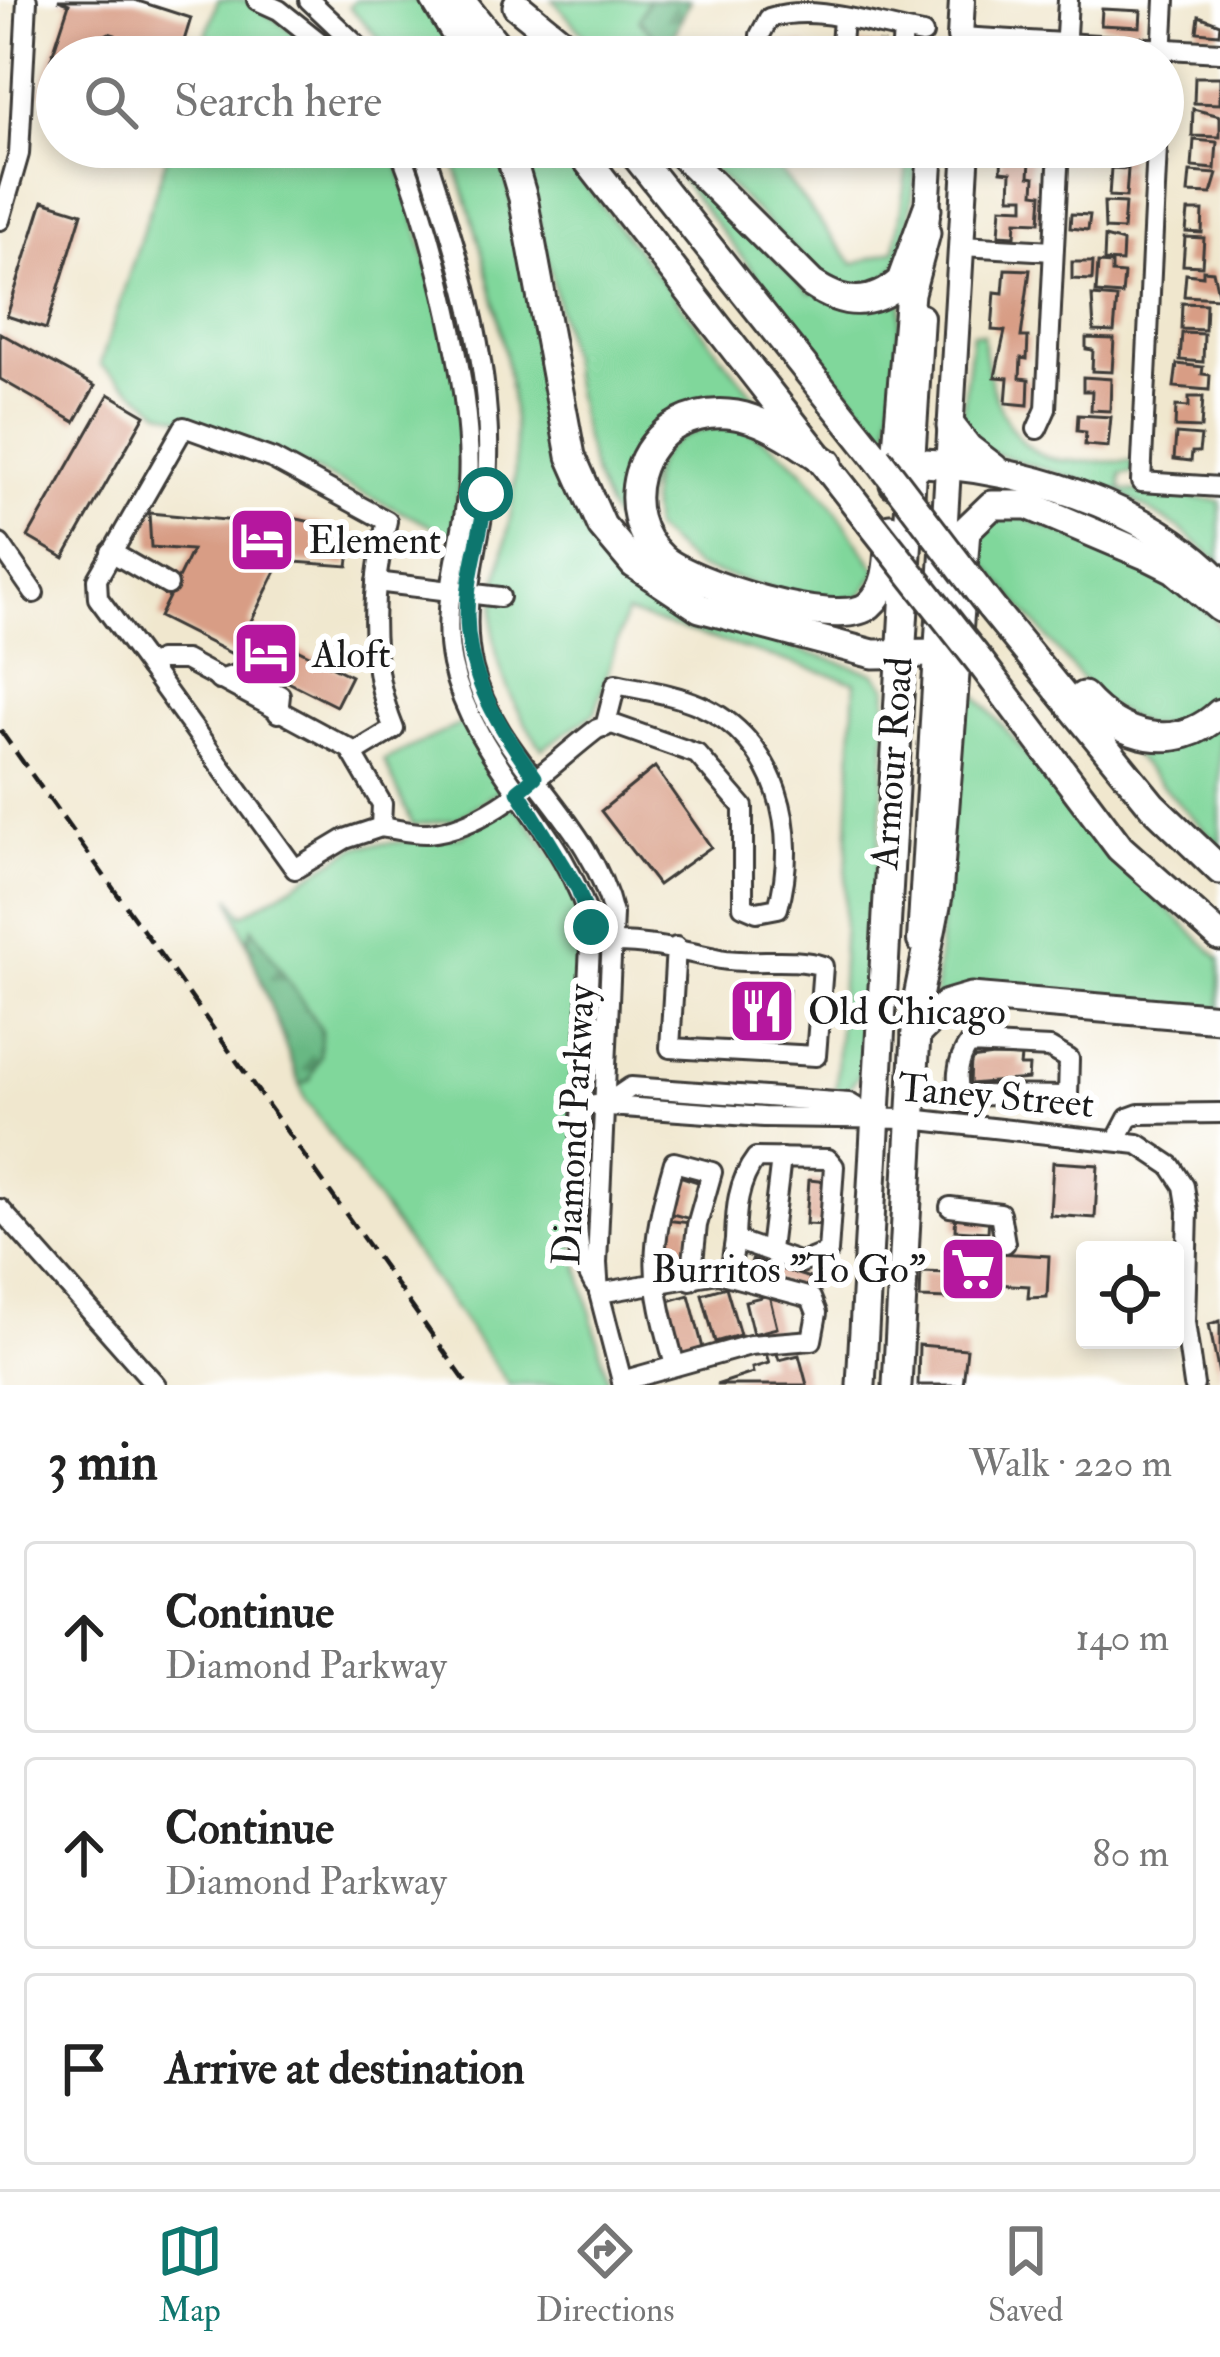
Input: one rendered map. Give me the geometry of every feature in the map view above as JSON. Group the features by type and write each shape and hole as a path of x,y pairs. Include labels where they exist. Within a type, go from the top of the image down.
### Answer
{"highway":[{"path":"435,0 457,36"},
{"path":"460,0 489,36"},
{"path":"515,3 541,36"},
{"path":"515,3 555,36"},
{"path":"514,168 571,456 602,526 644,573 700,608 873,654 939,653"},
{"path":"594,168 828,463 1120,848 1220,937"},
{"path":"646,168 1152,805 1220,870"},
{"path":"697,168 812,284 835,300 863,303 901,281 927,221"},
{"path":"828,463 754,418 704,414 674,426 652,447 639,476 638,518 662,558 694,578 832,616 854,614 870,605 886,576 910,293 927,221"},
{"path":"951,426 974,454 1003,474"},
{"path":"912,463 949,464 1053,485 1168,541 1220,582"},
{"name":"Armour Road","path":"861,1385 912,463"},
{"path":"918,997 938,896 963,540 972,521 992,505 1028,505 1174,569 1220,608"},
{"path":"1033,656 1065,677 1100,715 1124,730 1172,737 1197,730 1220,713"},
{"name":"Armour Road","path":"897,1385 918,997"},
{"path":"916,1034 946,1004 971,998 1220,1018"}],"main road":[{"path":"959,36 962,0"},
{"name":"Armour Road","path":"912,463 930,168"},
{"name":"Armour Road","path":"918,997 966,168"}],"street":[{"path":"0,220 27,0"},
{"path":"257,0 279,10 312,36"},
{"path":"309,0 347,36"},
{"path":"1066,36 1068,0"},
{"path":"1163,36 1165,0"},
{"path":"760,36 769,18 789,12 843,19 882,36"},
{"path":"843,19 844,36"},
{"path":"1184,53 1220,52"},
{"name":"Diamond Parkway","path":"404,168 466,412 466,500 458,593 481,693 602,877 615,943 599,1293"},
{"name":"Diamond Parkway","path":"429,168 469,303 486,390 486,494 448,630 460,695 491,754 578,889 591,943 577,1232 580,1257 599,1293 623,1383"},
{"path":"1037,429 1046,409 1058,168"},
{"path":"1156,168 1141,482 1220,488"},
{"path":"961,246 1053,251"},
{"path":"353,754 394,730 376,665 376,582 386,521 273,459 184,427 97,579 98,598 295,869 345,839 381,827 428,833 467,822 604,727 616,684 698,705 727,721 777,786 786,814 778,908 757,912 743,906 742,806 717,772 694,753 631,729 604,727"},
{"path":"0,544 34,593"},
{"path":"111,552 168,585"},
{"path":"376,582 500,597"},
{"path":"148,667 159,660 185,660 353,754 382,804 381,827"},
{"path":"591,943 676,947 721,959 823,966 816,1056 670,1048 676,947"},
{"path":"969,1043 1050,1048 1069,1059 1068,1096 970,1095 964,1102 958,1092 959,1058 969,1043"},
{"name":"Taney Street","path":"584,1106 763,1117 911,1119 1118,1139 1156,1152 1184,1186 1188,1210 1185,1322 1194,1385"},
{"path":"1118,1139 1128,1118 1139,1114 1220,1113"},
{"path":"730,1273 744,1174 756,1158 810,1157 828,1159 834,1166 828,1252 801,1263 735,1240"},
{"path":"770,1250 781,1158"},
{"path":"675,1365 652,1286 658,1216 674,1162 712,1172 697,1225 692,1280"},
{"path":"950,1207 1000,1213 1005,1243"},
{"path":"0,1209 156,1385"},
{"path":"599,1293 730,1273 811,1298 817,1313 812,1340 750,1345 623,1383"}],"green space":[{"path":"218,0 247,0 299,36 206,36"},
{"path":"355,0 428,0 449,36 377,36 349,6"},
{"path":"553,0 648,0 639,20 654,36 585,36"},
{"path":"648,0 690,0 674,36 654,36 639,19"},
{"path":"163,168 400,168 458,371 465,424 454,537 274,451 161,411 100,365"},
{"path":"455,168 504,168 566,476 606,552 632,580 683,614 874,673 887,687 862,1071 847,1091 836,1093 855,682 626,613 595,713 542,749 514,702 499,663 493,628 514,489 515,442 508,372"},
{"path":"525,168 572,168 765,410 656,430 635,554 607,505 589,458"},
{"path":"672,168 687,168 809,293 903,292 888,441"},
{"path":"711,168 778,168 853,264 895,250 907,168 917,168 904,246 896,265 883,280 861,287 830,284"},
{"path":"972,333 983,334 992,387 1018,437 1047,457 1134,462 1133,473 1121,474 1121,490 1220,501 1220,562 1180,529 1119,492 979,449 961,423"},
{"path":"732,424 780,450 832,505 878,571 861,596 827,604 697,568 653,529 651,484 662,454 688,435"},
{"path":"1013,513 1156,571 1212,616 1220,628 1220,693 1210,708 1190,723 1146,726 1100,701 973,549 989,524"},
{"path":"960,676 1114,858 1220,959 1220,1010 935,998"},
{"path":"465,722 500,776 500,790 457,819 413,825 384,760"},
{"path":"1220,725 1220,846 1134,756 1140,745"},
{"path":"506,807 517,807 577,888 588,925 574,1247 609,1385 509,1385 305,1099 300,1085 310,1080 321,1030 252,929 247,943 230,897 243,915 358,846 461,836"},
{"path":"253,928 321,1030 320,1056 310,1080 300,1085 247,943"}],"building":[{"path":"58,0 135,0 191,18 185,36 59,36 69,4"},
{"path":"1102,9 1141,11 1140,27 1101,25"},
{"path":"1199,16 1220,24 1219,34 1197,32"},
{"path":"1195,77 1220,77 1220,104 1194,103"},
{"path":"1193,109 1220,116 1220,137 1192,136"},
{"path":"1194,140 1217,142 1215,169 1192,167"},
{"path":"1030,168 1029,176 1035,177 1034,193 1042,194 1040,222 1016,221 1015,236 999,235 1001,207 1024,208 1024,197 1010,197 1011,172 1001,171"},
{"path":"1111,168 1128,169 1126,197 1109,196"},
{"path":"1190,172 1217,174 1211,194 1188,193"},
{"path":"43,201 82,213 46,329 7,316"},
{"path":"1104,202 1125,203 1123,230 1105,229"},
{"path":"1188,211 1203,211 1202,233 1186,232"},
{"path":"1071,214 1090,215 1088,230 1070,228"},
{"path":"1105,237 1123,242 1122,262 1104,261"},
{"path":"1185,237 1204,238 1202,266 1183,265"},
{"path":"1072,262 1093,262 1092,280 1072,279"},
{"path":"1098,263 1112,264 1112,273 1124,274 1122,295 1096,293"},
{"path":"1005,269 1030,270 1021,337 1028,337 1027,359 1021,358 1020,378 1029,379 1028,405 1006,403 1008,378 995,377 1005,331 992,330 995,292 1003,293"},
{"path":"1203,270 1213,271 1219,298 1184,296 1186,274 1203,276"},
{"path":"1092,296 1117,298 1114,332 1094,331"},
{"path":"1182,303 1206,304 1205,330 1181,329"},
{"path":"0,333 95,386 75,422 0,379"},
{"path":"1182,333 1204,334 1203,362 1180,360"},
{"path":"1086,338 1114,339 1112,372 1092,371 1093,350 1086,349"},
{"path":"1177,364 1203,367 1202,374 1210,375 1209,390 1174,387"},
{"path":"1083,377 1111,379 1110,411 1091,410 1092,391 1083,391"},
{"path":"109,394 145,415 64,558 28,537"},
{"path":"1189,397 1203,397 1201,428 1175,427 1176,406 1189,407"},
{"path":"1078,415 1111,417 1108,447 1085,445 1086,432 1077,431"},
{"path":"1176,434 1201,436 1199,452 1192,452 1191,461 1174,459"},
{"path":"149,513 292,526 293,518 353,531 348,566 281,561 249,625 351,676 336,706 276,676 262,703 242,693 256,666 159,617 192,550 151,547"},
{"path":"655,767 711,847 658,885 601,811"},
{"name":"Old Chicago","path":"737,988 789,990 787,1035 735,1033"},
{"path":"1021,1057 1020,1066 1029,1066 1028,1079 970,1084 971,1059"},
{"path":"1053,1162 1098,1165 1095,1218 1050,1215"},
{"path":"676,1175 701,1183 690,1219 665,1212"},
{"path":"809,1180 828,1182 826,1225 806,1224"},
{"path":"956,1211 989,1214 988,1232 955,1230"},
{"path":"665,1220 690,1223 685,1271 660,1268"},
{"path":"963,1251 1049,1256 1047,1297 1028,1298 1029,1286 975,1283 962,1268"},
{"path":"752,1260 810,1278 806,1290 748,1272"},
{"path":"921,1272 950,1273 949,1299 920,1298"},
{"path":"726,1287 740,1335 715,1342 702,1294"},
{"path":"689,1295 703,1348 680,1355 665,1302"},
{"path":"769,1295 777,1328 753,1334 745,1301"},
{"path":"1220,1321 1220,1374 1219,1374 1209,1324"},
{"path":"919,1345 967,1349 963,1385 918,1385"},
{"path":"776,1351 779,1360 799,1355 807,1385 716,1385 753,1373 752,1368 769,1363 766,1354"}],"railway":[{"path":"0,730 468,1385"}],"place":[{"name":"Element","path":"262,540"},
{"name":"Aloft","path":"266,654"},
{"name":"Old Chicago","path":"762,1011"},
{"name":"Burritos \"To Go\"","path":"973,1269"}],"route":[{"path":"486,494 468,594 472,669 493,714 535,777 518,791 578,889 591,927"}]}
